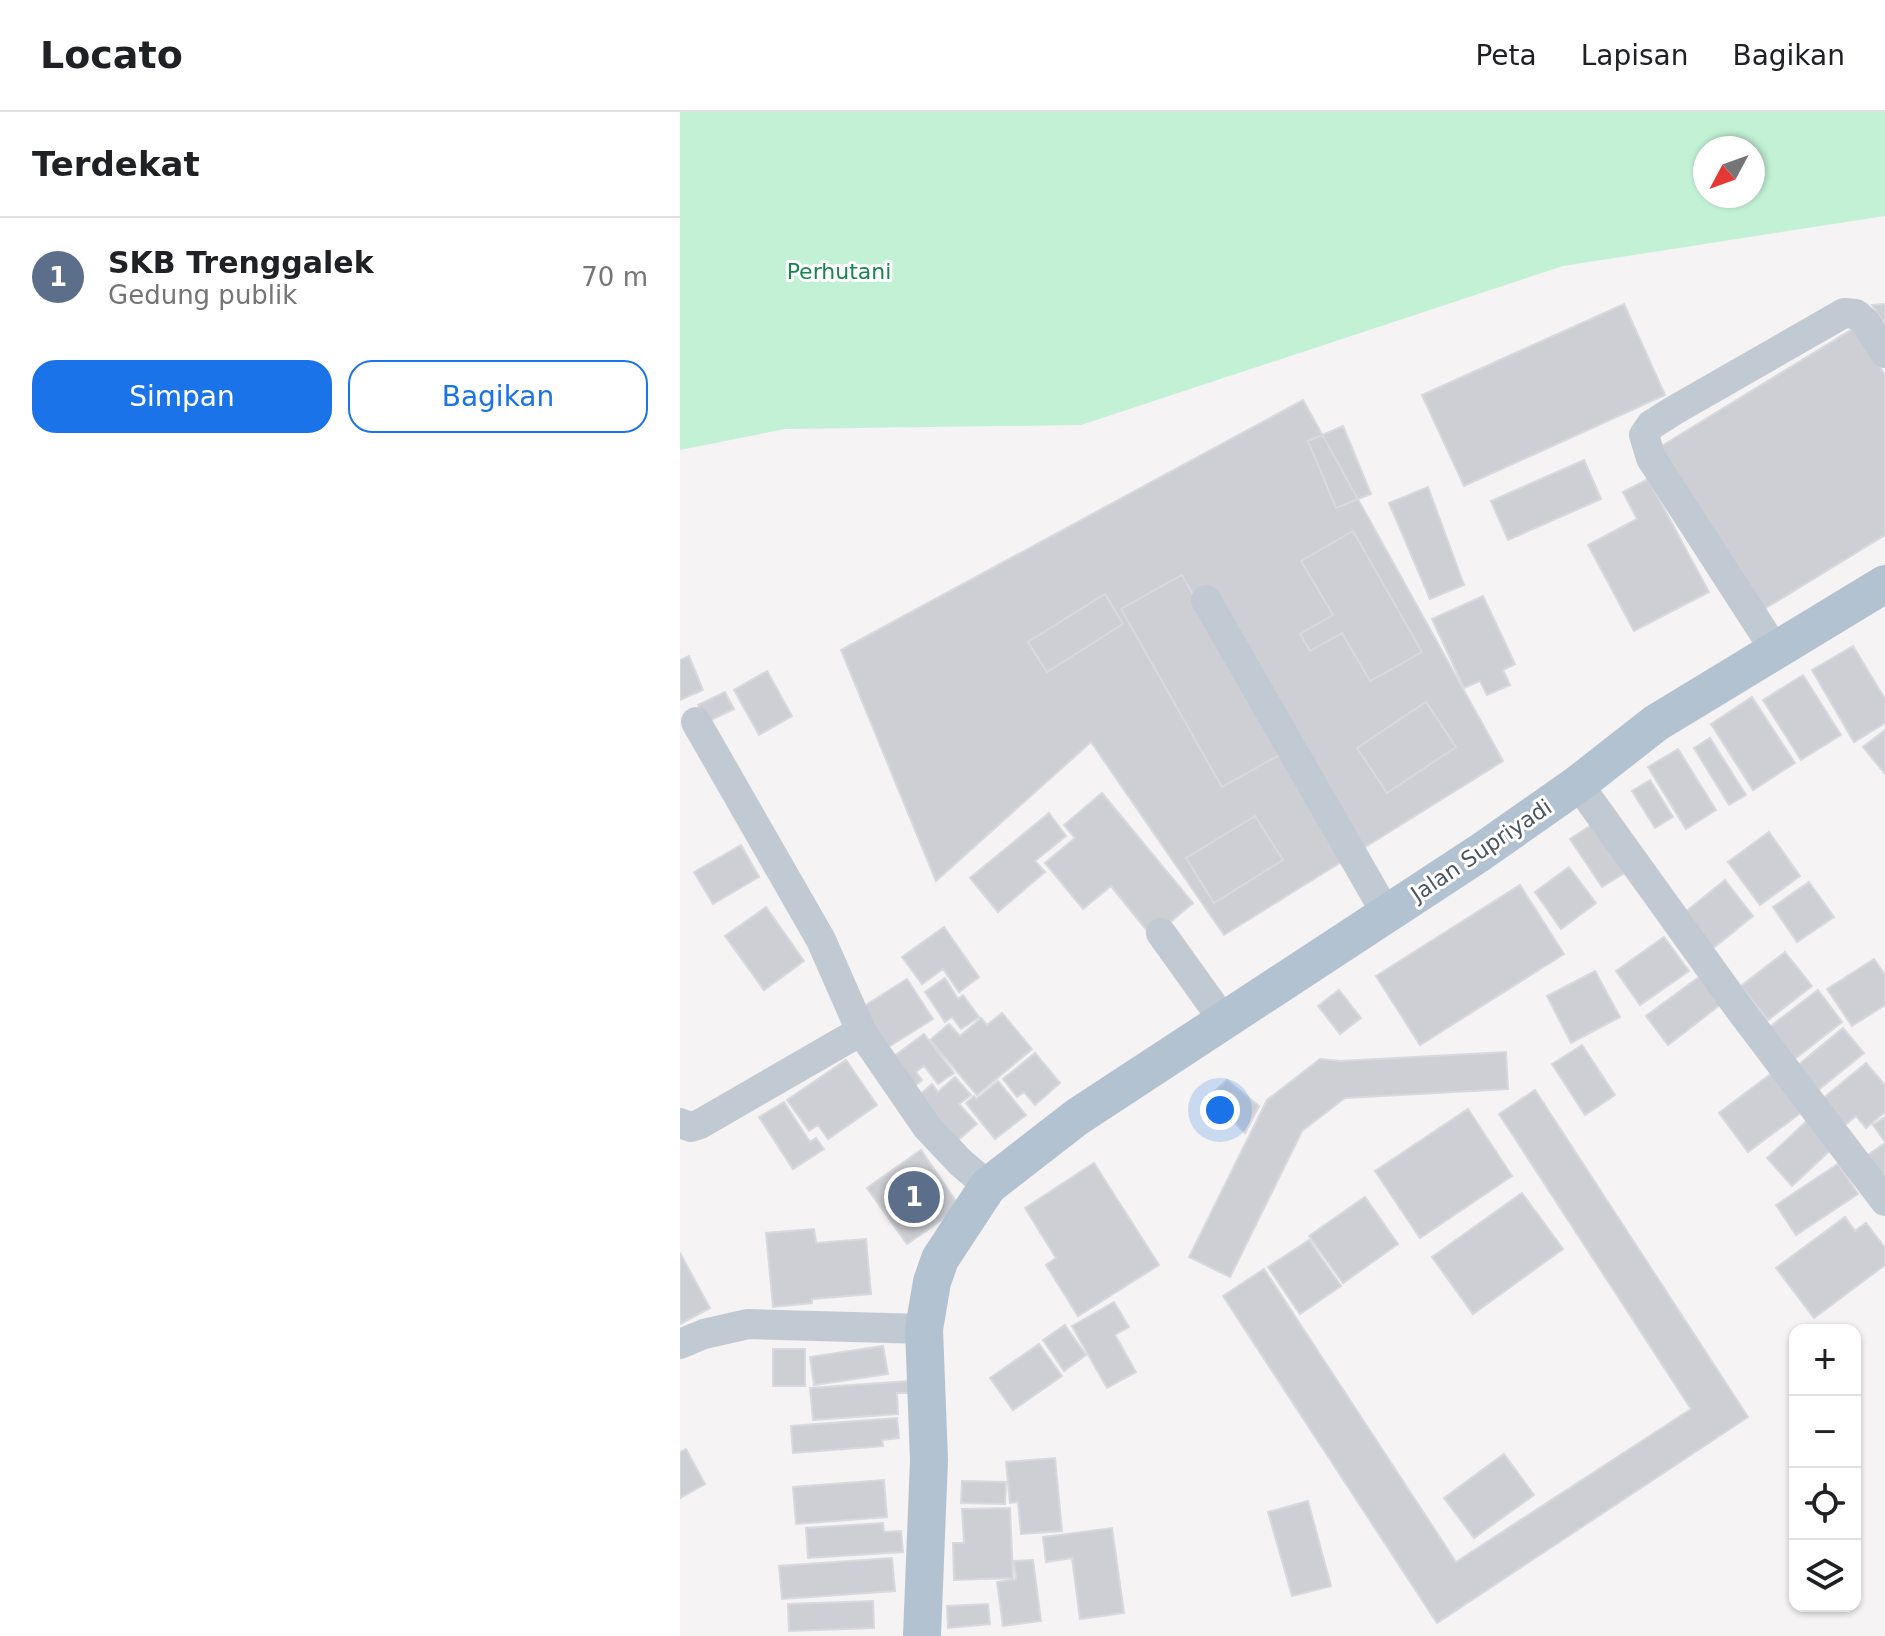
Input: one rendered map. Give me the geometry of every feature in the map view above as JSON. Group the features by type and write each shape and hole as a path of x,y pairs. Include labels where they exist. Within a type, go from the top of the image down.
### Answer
{"main road":[{"name":"Jalan Supriyadi","path":"922,1636 929,1460 924,1329 932,1282 940,1259 988,1186 1218,1012 1481,852 1578,784 1767,638 1885,584"}],"street":[{"path":"1767,638 1651,458 1644,435 1651,425 1673,411 1844,313 1856,314 1866,323 1885,353"},
{"path":"1206,600 1384,910"},
{"path":"696,722 821,940 861,1031 927,1127 988,1186"},
{"path":"1578,784 1741,1011 1885,1201"},
{"path":"1161,933 1218,1012"},
{"path":"680,1123 691,1127 700,1124 861,1031"},
{"path":"680,1344 704,1334 748,1324 924,1329"}],"green space":[{"name":"Perhutani","path":"680,112 1885,112 1885,216 1563,266 1081,425 785,429 680,450"}],"building":[{"path":"1624,304 1665,395 1464,486 1422,395"},
{"path":"1885,304 1885,325 1872,305"},
{"path":"1856,327 1885,375 1885,535 1756,614 1655,450"},
{"path":"1303,400 1503,761 1224,935 1091,742 936,881 841,650"},
{"path":"1343,426 1371,494 1336,508 1308,441"},
{"path":"1584,460 1601,499 1508,540 1491,501"},
{"path":"1648,479 1709,592 1634,631 1588,545 1637,519 1623,492"},
{"path":"1428,487 1464,585 1430,599 1389,503"},
{"path":"1353,531 1422,652 1370,681 1342,633 1310,651 1300,634 1333,615 1301,561"},
{"path":"1182,575 1283,753 1222,787 1121,609"},
{"path":"1105,594 1123,624 1047,672 1028,642"},
{"path":"1483,596 1515,664 1503,670 1510,685 1487,695 1480,681 1464,688 1432,619"},
{"path":"1853,646 1885,699 1885,723 1854,742 1812,670"},
{"path":"689,656 703,690 680,700 680,660"},
{"path":"767,671 792,716 759,735 734,690"},
{"path":"1803,675 1841,735 1801,760 1763,700"},
{"path":"725,692 734,709 707,722 698,705"},
{"path":"1752,697 1795,763 1753,790 1711,724"},
{"path":"1426,702 1456,747 1387,793 1357,748"},
{"path":"1885,730 1885,774 1863,747"},
{"path":"1710,738 1746,795 1729,805 1694,748"},
{"path":"1678,749 1716,810 1686,829 1648,767"},
{"path":"1650,780 1673,817 1655,828 1632,791"},
{"path":"1102,793 1193,903 1152,937 1111,886 1083,909 1045,863 1075,838 1064,825"},
{"path":"1049,813 1066,836 1035,861 1045,872 998,912 970,878"},
{"path":"1255,816 1283,860 1214,903 1186,858"},
{"path":"1596,822 1628,871 1602,887 1570,839"},
{"path":"1769,832 1800,876 1760,905 1728,862"},
{"path":"741,845 759,877 713,904 694,872"},
{"path":"1569,867 1596,903 1561,929 1535,892"},
{"path":"1725,880 1753,916 1706,954 1678,918"},
{"path":"1809,882 1834,917 1797,942 1773,907"},
{"path":"1520,885 1564,954 1420,1045 1376,976"},
{"path":"766,907 804,961 764,990 725,936"},
{"path":"944,927 979,977 959,992 943,969 922,984 902,957"},
{"path":"1664,937 1689,971 1640,1005 1616,971"},
{"path":"1785,952 1812,986 1768,1020 1741,986"},
{"path":"1874,959 1885,975 1885,1005 1852,1026 1827,989"},
{"path":"1595,971 1620,1017 1571,1043 1547,996"},
{"path":"1699,977 1720,1005 1668,1045 1646,1016"},
{"path":"945,978 958,999 963,995 979,1017 961,1029 952,1017 945,1022 925,992"},
{"path":"907,979 933,1019 879,1053 853,1013"},
{"path":"1339,990 1361,1018 1340,1034 1318,1006"},
{"path":"1818,990 1842,1022 1792,1061 1767,1029"},
{"path":"1002,1013 1032,1049 977,1095 930,1040 949,1024 960,1036 981,1018 987,1025"},
{"path":"1843,1028 1864,1053 1817,1091 1797,1066"},
{"path":"924,1034 954,1073 938,1084 924,1066 916,1072 922,1080 907,1092 885,1063"},
{"path":"1582,1045 1615,1095 1585,1115 1552,1064"},
{"path":"1506,1052 1508,1089 1345,1098 1302,1131 1230,1277 1189,1257 1267,1100 1320,1059 1340,1061"},
{"path":"1035,1053 1060,1083 1035,1105 1024,1092 1017,1097 1003,1079"},
{"path":"846,1060 877,1105 828,1139 818,1125 809,1131 787,1100"},
{"path":"1866,1063 1885,1085 1885,1112 1866,1128 1856,1116 1844,1126 1821,1100"},
{"path":"1776,1070 1806,1109 1748,1152 1719,1113"},
{"path":"955,1077 971,1095 959,1104 977,1124 950,1147 911,1102 932,1084 938,1092"},
{"path":"1227,1080 1259,1106 1245,1133 1209,1096"},
{"path":"998,1081 1026,1115 995,1139 966,1103"},
{"path":"1535,1090 1748,1417 1437,1623 1223,1296 1264,1269 1456,1562 1691,1409 1499,1114"},
{"path":"784,1102 810,1142 816,1138 824,1149 793,1169 759,1117"},
{"path":"1468,1109 1512,1176 1420,1238 1375,1171"},
{"path":"1811,1117 1836,1145 1792,1186 1767,1158"},
{"path":"1885,1117 1885,1142 1873,1125"},
{"path":"1885,1143 1885,1179 1862,1159"},
{"path":"921,1150 960,1207 907,1244 867,1188"},
{"path":"1094,1163 1159,1265 1078,1316 1046,1265 1056,1258 1025,1208"},
{"path":"1838,1164 1858,1194 1796,1235 1776,1205"},
{"path":"1522,1193 1563,1249 1473,1314 1432,1257"},
{"path":"1365,1197 1398,1244 1343,1283 1309,1236"},
{"path":"1845,1217 1855,1231 1866,1223 1885,1248 1885,1265 1814,1318 1776,1268"},
{"path":"814,1229 816,1243 866,1239 871,1294 812,1299 812,1303 773,1307 766,1233"},
{"path":"1309,1240 1341,1286 1300,1314 1268,1267"},
{"path":"680,1253 710,1308 680,1324"},
{"path":"1114,1302 1129,1327 1115,1335 1136,1372 1107,1388 1072,1326"},
{"path":"1065,1325 1086,1355 1064,1371 1043,1340"},
{"path":"1039,1344 1062,1376 1013,1410 990,1378"},
{"path":"883,1346 888,1374 814,1385 810,1357"},
{"path":"773,1349 805,1349 805,1386 773,1386"},
{"path":"909,1381 909,1393 897,1393 898,1414 813,1420 810,1388"},
{"path":"897,1418 899,1438 882,1440 883,1446 793,1453 791,1426"},
{"path":"686,1449 705,1484 680,1498 680,1452"},
{"path":"1504,1454 1534,1495 1474,1538 1444,1498"},
{"path":"1055,1458 1062,1531 1021,1534 1018,1502 1010,1503 1006,1462"},
{"path":"884,1480 887,1517 796,1524 793,1487"},
{"path":"962,1481 1006,1482 1005,1504 961,1503"},
{"path":"1308,1501 1331,1586 1292,1596 1268,1512"},
{"path":"1010,1508 1013,1578 954,1580 953,1543 964,1543 962,1509"},
{"path":"883,1523 884,1532 901,1531 903,1552 808,1558 806,1528"},
{"path":"1112,1528 1124,1613 1080,1619 1072,1558 1046,1562 1043,1537"},
{"path":"892,1558 895,1591 782,1599 779,1566"},
{"path":"1033,1560 1041,1621 1003,1626 997,1582 1016,1579 1014,1561"},
{"path":"873,1601 874,1628 789,1631 788,1604"},
{"path":"988,1604 990,1624 948,1628 947,1606"}],"place":[{"name":"SKB Trenggalek","path":"914,1197"}]}
